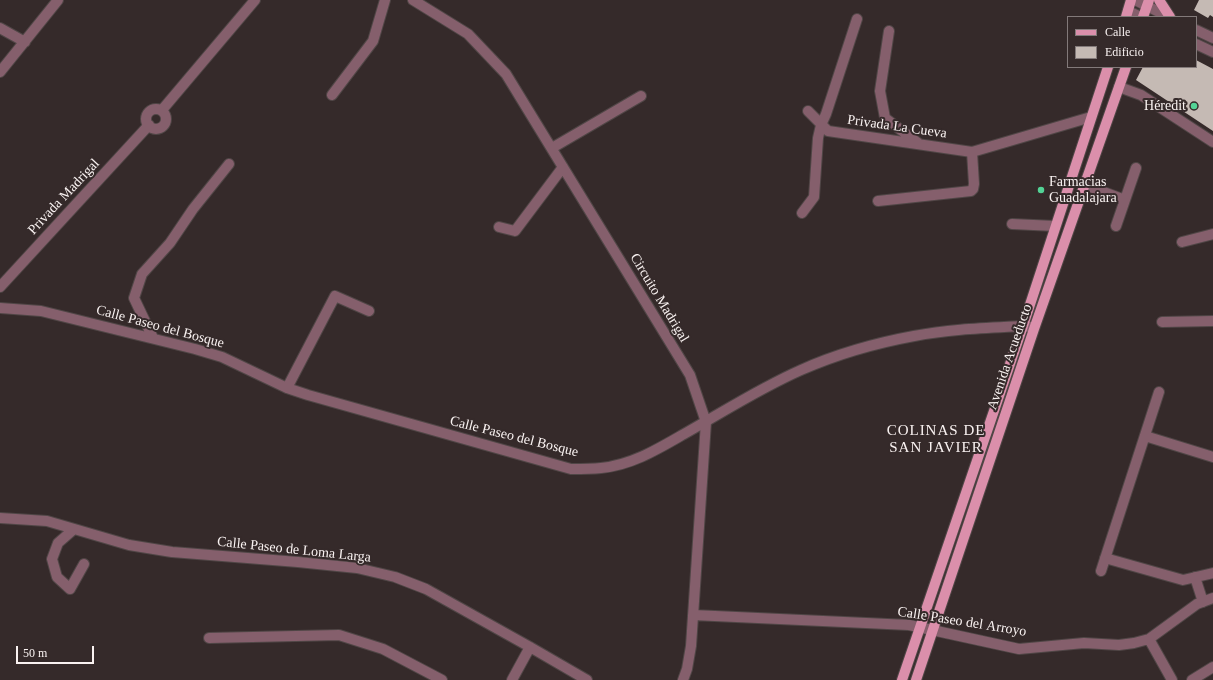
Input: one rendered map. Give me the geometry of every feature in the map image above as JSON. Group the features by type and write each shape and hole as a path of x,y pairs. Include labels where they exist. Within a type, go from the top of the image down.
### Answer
{"main road":[{"path":"1127,14 1131,0"},
{"path":"1159,0 1169,16"},
{"path":"1142,16 1148,3"},
{"name":"Avenida Acueducto","path":"902,680 1108,68"},
{"name":"Avenida Acueducto","path":"916,680 1034,329 1126,68"},
{"path":"1097,100 1112,106"}],"street":[{"path":"0,72 58,0"},
{"path":"162,110 255,0"},
{"path":"332,95 373,41 385,0"},
{"name":"Circuito Madrigal","path":"413,0 427,4 468,34 506,74 690,375 706,422 689,662 682,680"},
{"path":"1135,0 1148,3 1168,16"},
{"path":"1127,14 1137,16"},
{"path":"802,213 814,197 818,138 821,124 826,114 857,19"},
{"path":"0,28 25,42"},
{"path":"1197,30 1213,38"},
{"path":"888,31 880,91 885,118 920,144"},
{"path":"1197,44 1213,52"},
{"path":"1119,87 1141,94 1213,142"},
{"path":"552,148 641,96"},
{"path":"155,109 162,110 166,117 164,126 156,129 149,125 146,119 149,112 155,109"},
{"name":"Privada La Cueva","path":"808,111 828,131 972,152 1091,118"},
{"name":"Privada Madrigal","path":"0,287 149,125"},
{"path":"878,201 971,191 974,184 972,152"},
{"path":"153,338 134,298 142,274 170,243 193,209 229,164"},
{"path":"499,227 515,231 563,167"},
{"path":"1116,226 1136,168"},
{"path":"1085,185 1125,200"},
{"path":"1012,224 1055,226"},
{"path":"1182,242 1213,234"},
{"path":"287,388 335,296 369,311"},
{"name":"Calle Paseo del Bosque","path":"0,308 41,310 195,349 222,357 287,388 308,395 571,469 601,468 623,463 646,455 768,386 802,369 878,343 951,331 1022,326 1034,329"},
{"path":"1162,322 1213,321"},
{"path":"1101,571 1159,392"},
{"path":"1145,436 1213,457"},
{"name":"Calle Paseo de Loma Larga","path":"0,518 47,521 129,545 172,552 357,568 394,577 426,590 587,680"},
{"path":"74,529 58,543 52,559 56,577 70,589 84,564"},
{"path":"1106,558 1183,580 1213,573"},
{"path":"1195,577 1208,600"},
{"name":"Calle Paseo del Arroyo","path":"693,615 909,625 1019,649 1084,643 1119,645 1134,643 1149,639 1198,604 1208,600"},
{"path":"209,638 339,635 383,649 442,680"},
{"path":"1149,639 1172,680"},
{"path":"512,680 530,647"},
{"path":"1192,680 1213,667"}],"building":[{"path":"1199,0 1213,0 1213,17 1210,15 1208,18 1194,10"},
{"name":"Héredit","path":"1197,61 1213,69 1213,131 1136,80 1142,68 1197,68"}],"place":[{"name":"Héredit","path":"1194,106"},
{"name":"Farmacias Guadalajara","path":"1041,190"}],"district":[{"name":"COLINAS DE SAN JAVIER","path":"936,440"}]}
